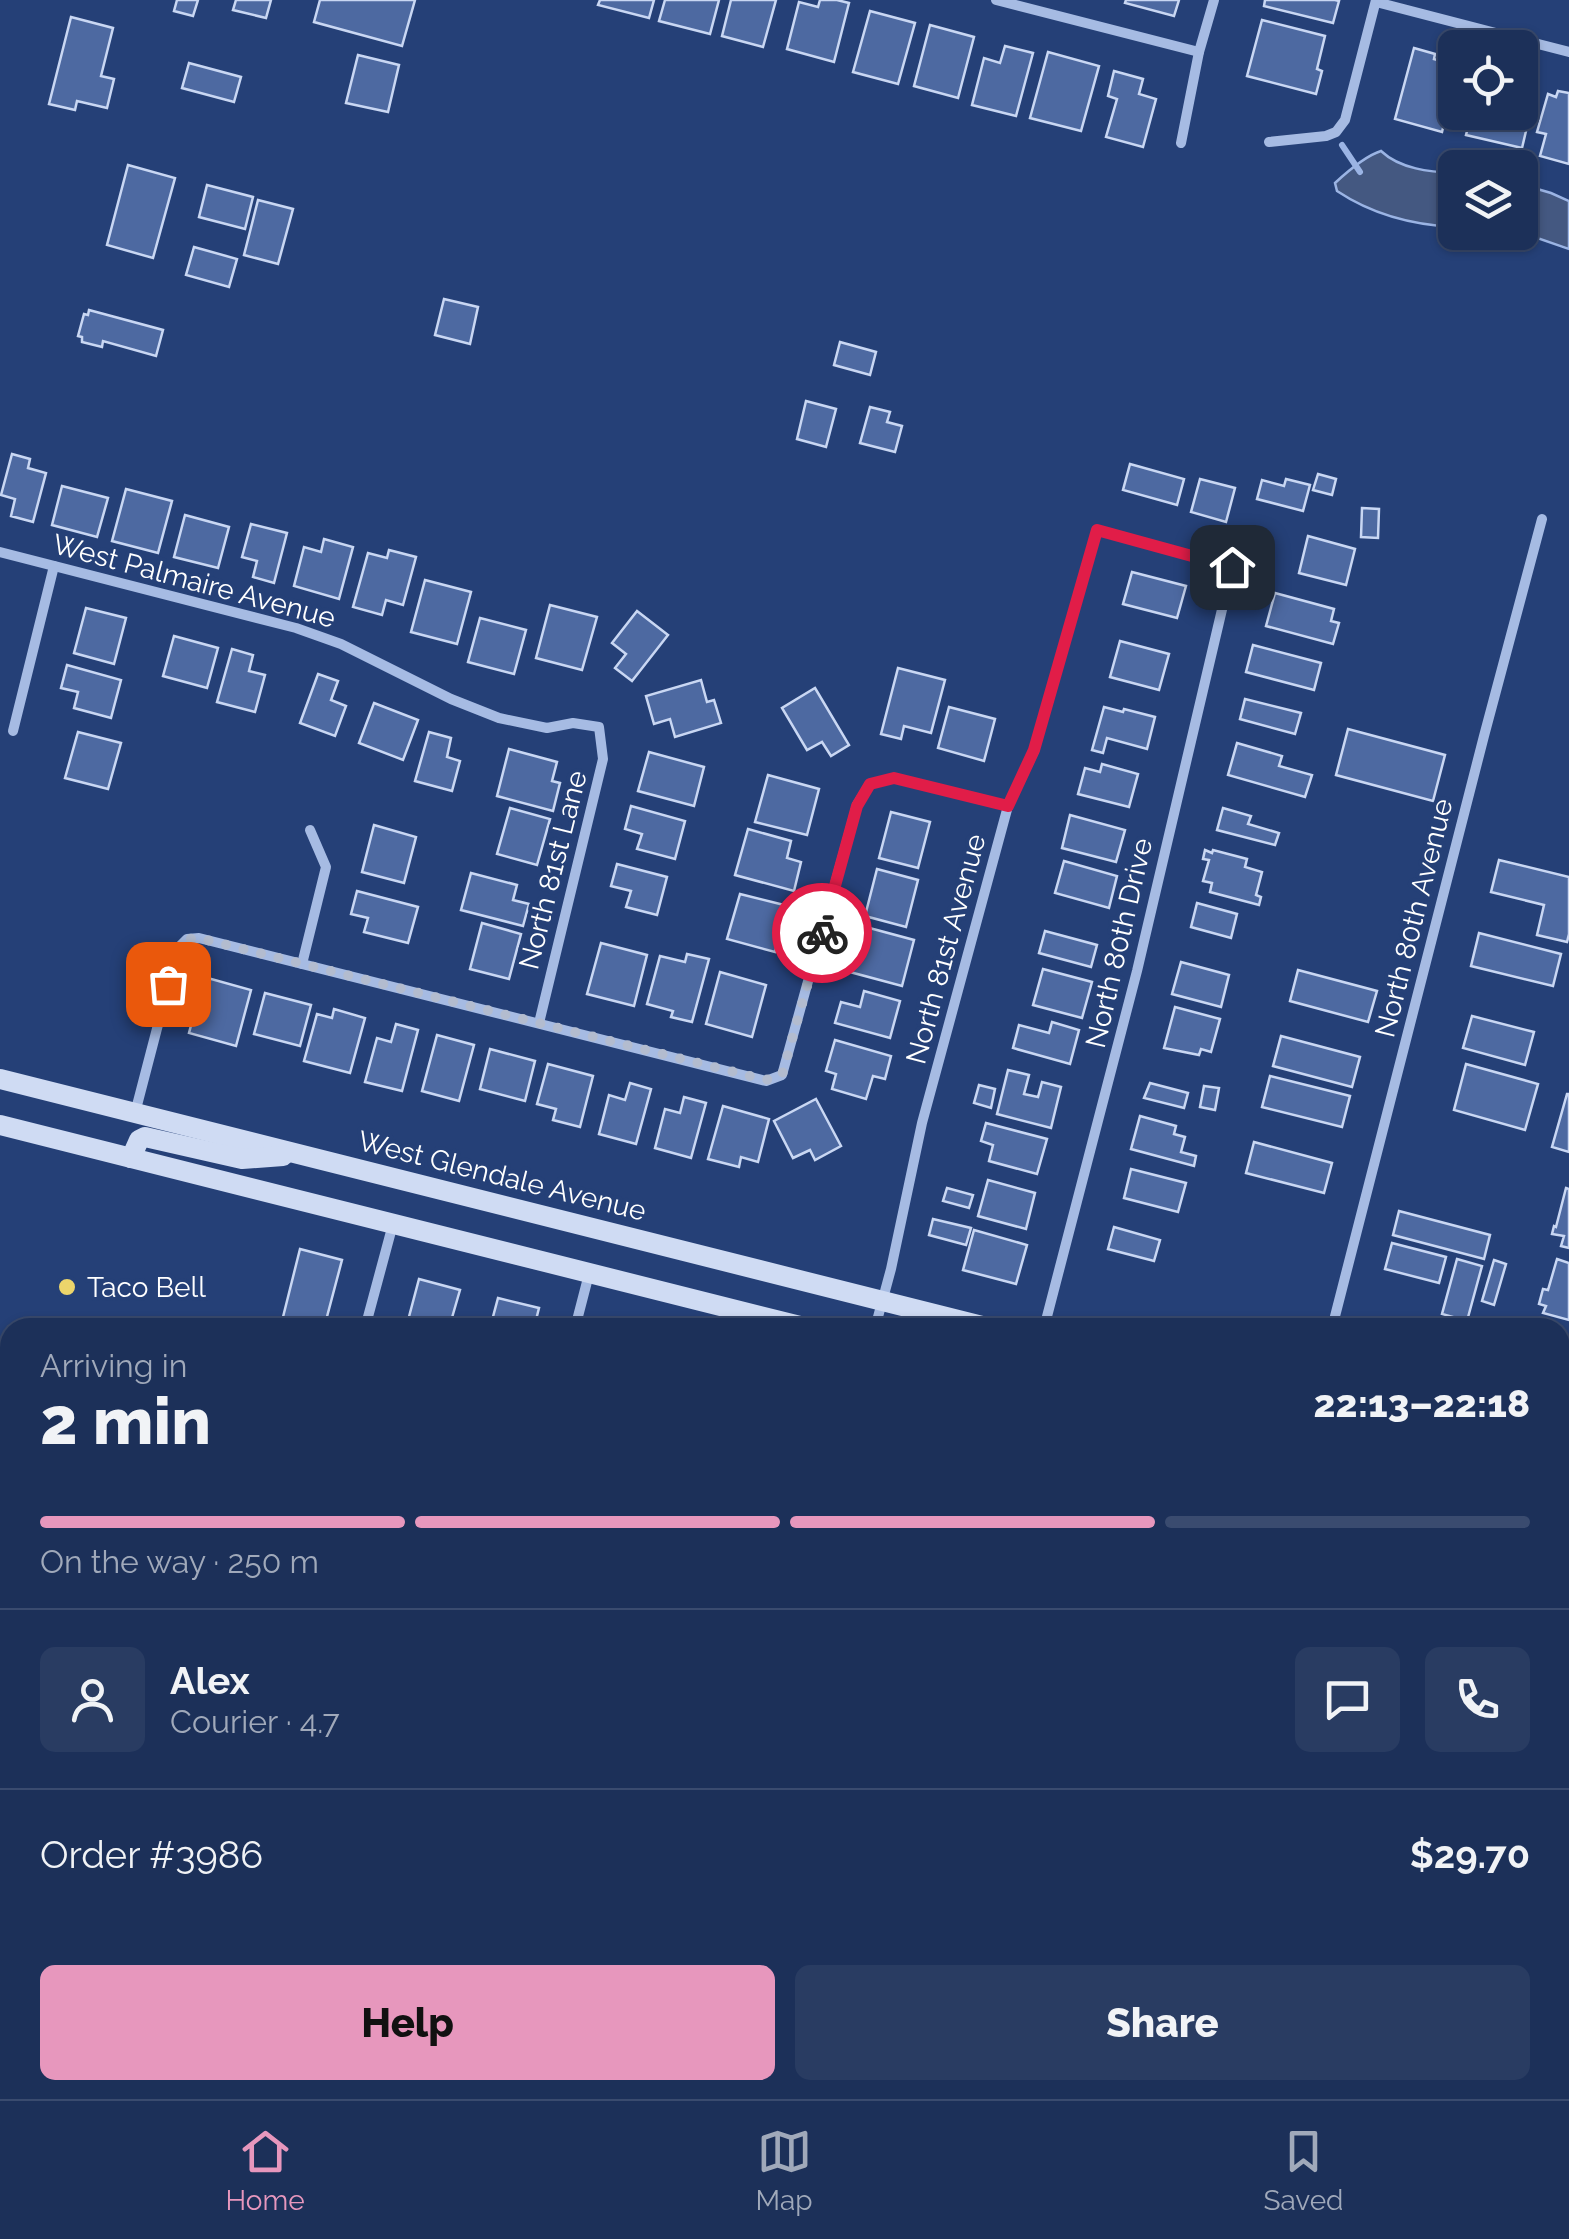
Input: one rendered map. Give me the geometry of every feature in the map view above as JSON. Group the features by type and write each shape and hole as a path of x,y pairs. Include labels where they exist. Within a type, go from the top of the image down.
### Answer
{"main road":[{"name":"West Glendale Avenue","path":"0,1079 952,1318"},
{"path":"0,1125 768,1318"},
{"path":"131,1158 140,1140 146,1137 242,1159 305,1155"}],"street":[{"path":"996,0 1200,52"},
{"path":"1181,143 1214,0"},
{"path":"1269,142 1336,132 1345,120 1376,1 1569,52"},
{"name":"North 80th Avenue","path":"1335,1318 1542,520"},
{"name":"North 80th Drive","path":"1047,1318 1137,972 1232,567 1097,530"},
{"name":"North 81st Avenue","path":"878,1318 922,1123 1008,806 1034,750 1097,530"},
{"name":"West Palmaire Avenue","path":"0,552 296,628 341,644 451,699 499,718 547,728 573,723 599,728"},
{"path":"13,730 54,566"},
{"name":"North 81st Lane","path":"539,1023 603,758 599,728"},
{"path":"136,1112 178,948 187,939 199,938 766,1080 782,1075 857,806 870,784 894,778 1008,806"},
{"path":"302,964 326,868 310,830"},
{"path":"368,1318 393,1224"},
{"path":"578,1318 589,1273"}],"water":[{"path":"1381,151 1406,166 1438,171 1438,225 1393,217 1337,191 1335,183"},
{"path":"1538,189 1569,201 1569,249 1538,238"}],"building":[{"path":"177,0 198,0 193,16 174,11"},
{"path":"236,0 271,0 266,18 233,10"},
{"path":"320,0 415,0 402,46 314,22"},
{"path":"600,0 654,0 649,18 598,5"},
{"path":"665,0 719,0 710,34 659,21"},
{"path":"731,0 776,0 763,47 722,36"},
{"path":"820,0 849,3 834,62 787,49 799,2 818,7"},
{"path":"1179,0 1174,16 1125,3"},
{"path":"1265,0 1339,1 1333,23 1264,6"},
{"path":"870,11 915,23 898,84 853,72"},
{"path":"71,17 113,28 101,76 114,79 107,108 77,101 75,110 49,104"},
{"path":"1262,20 1325,36 1316,94 1247,76"},
{"path":"930,25 974,37 958,98 914,86"},
{"path":"1005,46 1033,53 1016,116 972,105 984,58 1000,63"},
{"path":"1414,48 1435,54 1438,130 1442,132 1395,119"},
{"path":"1048,52 1099,66 1081,131 1030,118"},
{"path":"358,55 399,65 388,112 346,103"},
{"path":"189,63 241,77 234,102 182,88"},
{"path":"1114,71 1143,79 1139,94 1156,99 1143,147 1106,137 1117,99 1108,96"},
{"path":"1558,91 1569,93 1569,164 1540,156 1546,134 1537,132 1548,94 1556,97"},
{"path":"1467,130 1526,130 1522,148 1466,135"},
{"path":"128,165 175,178 153,258 107,245"},
{"path":"207,185 253,197 245,229 199,217"},
{"path":"258,200 293,209 278,264 244,255"},
{"path":"194,247 237,259 229,287 186,275"},
{"path":"444,299 478,307 470,344 435,335"},
{"path":"89,310 163,330 156,356 103,341 102,347 82,342 78,336 84,314 88,315"},
{"path":"840,342 876,352 870,375 834,365"},
{"path":"806,401 836,409 826,447 797,439"},
{"path":"870,407 890,412 887,422 902,426 895,452 860,443"},
{"path":"12,454 30,459 28,468 46,473 33,522 11,516 15,499 1,495"},
{"path":"1130,464 1184,479 1177,505 1123,490"},
{"path":"1318,474 1336,479 1332,495 1313,490"},
{"path":"1200,479 1235,488 1226,522 1191,512"},
{"path":"1286,479 1310,485 1303,511 1257,499 1262,480 1284,486"},
{"path":"62,486 108,498 97,537 52,525"},
{"path":"126,489 172,501 158,553 112,541"},
{"path":"1362,508 1379,509 1378,538 1361,537"},
{"path":"185,515 229,527 218,568 174,557"},
{"path":"251,524 287,533 274,583 253,577 257,561 242,557"},
{"path":"1308,536 1355,549 1346,585 1299,573"},
{"path":"324,539 353,547 339,599 294,586 304,547 321,552"},
{"path":"389,550 416,557 403,605 386,600 382,615 353,607 368,553 387,558"},
{"path":"1132,572 1186,586 1177,618 1123,604"},
{"path":"425,580 471,592 457,644 411,632"},
{"path":"1275,593 1334,609 1331,621 1339,623 1333,644 1266,626"},
{"path":"550,605 597,617 582,670 536,658"},
{"path":"86,608 126,618 114,664 74,653"},
{"path":"637,611 668,635 632,681 615,668 626,654 612,643"},
{"path":"480,618 526,630 514,674 468,662"},
{"path":"174,636 218,648 207,688 163,676"},
{"path":"1120,641 1169,654 1159,690 1110,677"},
{"path":"1253,645 1321,663 1314,690 1246,672"},
{"path":"232,649 253,655 249,671 265,675 255,712 217,702"},
{"path":"67,665 121,680 111,718 74,708 78,692 61,688"},
{"path":"898,668 945,680 931,733 904,726 901,739 881,734"},
{"path":"318,674 338,681 331,700 346,706 335,736 300,723"},
{"path":"701,680 707,702 714,700 721,723 675,737 670,719 654,724 646,696"},
{"path":"815,688 849,745 831,756 822,742 807,750 782,708"},
{"path":"1245,699 1301,713 1295,734 1240,719"},
{"path":"374,703 418,720 403,760 359,743"},
{"path":"949,707 995,719 984,761 938,748"},
{"path":"1104,707 1155,717 1147,749 1107,738 1103,753 1092,750"},
{"path":"1348,729 1445,755 1433,801 1336,775"},
{"path":"78,732 121,743 108,789 65,778"},
{"path":"429,732 451,738 447,757 460,761 452,791 415,781"},
{"path":"1237,743 1282,756 1279,766 1312,775 1305,797 1228,775"},
{"path":"509,749 557,762 552,781 560,783 553,811 497,796"},
{"path":"649,752 704,767 694,806 638,791"},
{"path":"1102,764 1138,774 1129,807 1078,794 1085,768 1100,772"},
{"path":"768,775 819,789 807,835 755,822"},
{"path":"631,806 685,821 675,859 637,849 642,834 625,829"},
{"path":"510,808 550,819 537,865 497,854"},
{"path":"1223,808 1251,816 1248,824 1279,833 1275,845 1217,830"},
{"path":"891,812 930,822 918,868 879,858"},
{"path":"1070,815 1125,830 1116,862 1062,848"},
{"path":"374,825 416,837 404,883 362,872"},
{"path":"748,829 791,841 787,858 801,862 794,891 735,875"},
{"path":"1205,850 1247,859 1245,867 1262,872 1256,895 1261,897 1259,905 1210,892 1212,883 1203,881 1209,860 1203,859"},
{"path":"1499,860 1569,877 1567,942 1537,935 1544,905 1491,892"},
{"path":"1064,861 1117,876 1109,908 1055,893"},
{"path":"617,864 667,877 657,915 626,907 631,891 611,886"},
{"path":"877,869 918,880 906,927 865,916"},
{"path":"471,873 517,885 513,900 529,904 523,926 461,910"},
{"path":"357,891 418,907 408,943 364,932 368,918 351,914"},
{"path":"740,894 788,906 775,952 727,939"},
{"path":"1197,903 1237,914 1231,938 1191,927"},
{"path":"482,923 521,934 509,979 470,969"},
{"path":"862,926 914,940 902,986 850,972"},
{"path":"1045,931 1097,945 1091,967 1039,953"},
{"path":"1479,933 1561,954 1553,986 1471,966"},
{"path":"601,943 647,955 634,1006 587,994"},
{"path":"687,954 709,959 692,1022 671,1017 673,1011 647,1004 660,956 685,962"},
{"path":"1181,962 1229,975 1221,1007 1172,994"},
{"path":"1043,969 1092,982 1082,1018 1033,1005"},
{"path":"1298,970 1377,991 1368,1022 1290,1001"},
{"path":"720,972 766,985 752,1037 706,1024"},
{"path":"204,977 251,990 236,1046 189,1033"},
{"path":"864,991 900,1001 890,1038 835,1023 841,1002 860,1007"},
{"path":"265,993 311,1005 300,1046 254,1034"},
{"path":"1175,1007 1220,1019 1211,1052 1201,1049 1199,1055 1164,1048"},
{"path":"334,1009 365,1018 350,1073 304,1061 317,1014 332,1018"},
{"path":"1472,1016 1534,1032 1525,1065 1463,1048"},
{"path":"1052,1022 1079,1030 1070,1064 1013,1048 1019,1025 1049,1033"},
{"path":"396,1024 418,1030 402,1091 365,1082 377,1038 391,1042"},
{"path":"437,1035 474,1045 459,1101 422,1091"},
{"path":"1281,1036 1360,1057 1352,1087 1273,1066"},
{"path":"835,1040 891,1056 885,1079 873,1076 866,1099 832,1089 836,1074 826,1071"},
{"path":"490,1049 535,1061 525,1101 480,1089"},
{"path":"548,1064 593,1076 580,1127 553,1120 556,1109 537,1104"},
{"path":"1466,1064 1538,1084 1525,1130 1454,1110"},
{"path":"1008,1070 1029,1075 1024,1094 1038,1097 1042,1082 1061,1087 1051,1128 997,1114"},
{"path":"1270,1076 1350,1096 1342,1127 1262,1107"},
{"path":"630,1083 651,1089 636,1144 599,1134 609,1095 625,1100"},
{"path":"1150,1083 1188,1093 1184,1108 1144,1098"},
{"path":"979,1085 995,1089 991,1108 974,1103"},
{"path":"1204,1086 1219,1088 1215,1110 1200,1107"},
{"path":"1569,1094 1569,1152 1552,1147"},
{"path":"684,1097 706,1103 691,1158 655,1148 665,1109 680,1113"},
{"path":"816,1099 841,1146 815,1160 810,1150 793,1158 774,1121"},
{"path":"723,1106 769,1119 758,1162 741,1157 739,1167 708,1159"},
{"path":"1140,1116 1176,1126 1174,1134 1185,1137 1181,1152 1196,1156 1194,1166 1131,1149"},
{"path":"986,1123 1047,1139 1037,1174 989,1161 993,1145 981,1141"},
{"path":"1254,1142 1332,1163 1324,1193 1246,1173"},
{"path":"1131,1169 1186,1183 1178,1212 1124,1198"},
{"path":"988,1180 1035,1193 1026,1229 978,1216"},
{"path":"947,1188 973,1195 969,1208 943,1201"},
{"path":"1566,1188 1569,1248 1561,1246 1564,1236 1552,1234"},
{"path":"1399,1211 1490,1235 1484,1259 1393,1235"},
{"path":"933,1219 971,1228 966,1245 929,1235"},
{"path":"1114,1227 1160,1240 1154,1261 1108,1249"},
{"path":"974,1230 1027,1245 1016,1284 963,1270"},
{"path":"1392,1243 1446,1257 1439,1283 1385,1269"},
{"path":"300,1249 342,1260 327,1318 283,1317"},
{"path":"1457,1259 1482,1266 1468,1318 1442,1314"},
{"path":"1557,1259 1569,1263 1569,1318 1543,1313 1546,1306 1539,1304 1543,1289 1548,1290"},
{"path":"1494,1260 1506,1264 1494,1305 1482,1301"},
{"path":"419,1279 460,1290 452,1318 409,1318"},
{"path":"498,1298 539,1308 536,1318 493,1318"}],"waterway":[{"path":"1342,145 1360,172"}],"way so far":[{"path":"168,984 178,948 187,939 199,938 766,1080 782,1075 822,933"}],"place":[{"name":"Taco Bell","path":"67,1287"}],"route":[{"path":"822,933 857,806 870,784 894,778 1008,806 1034,750 1097,530 1232,567"}]}
